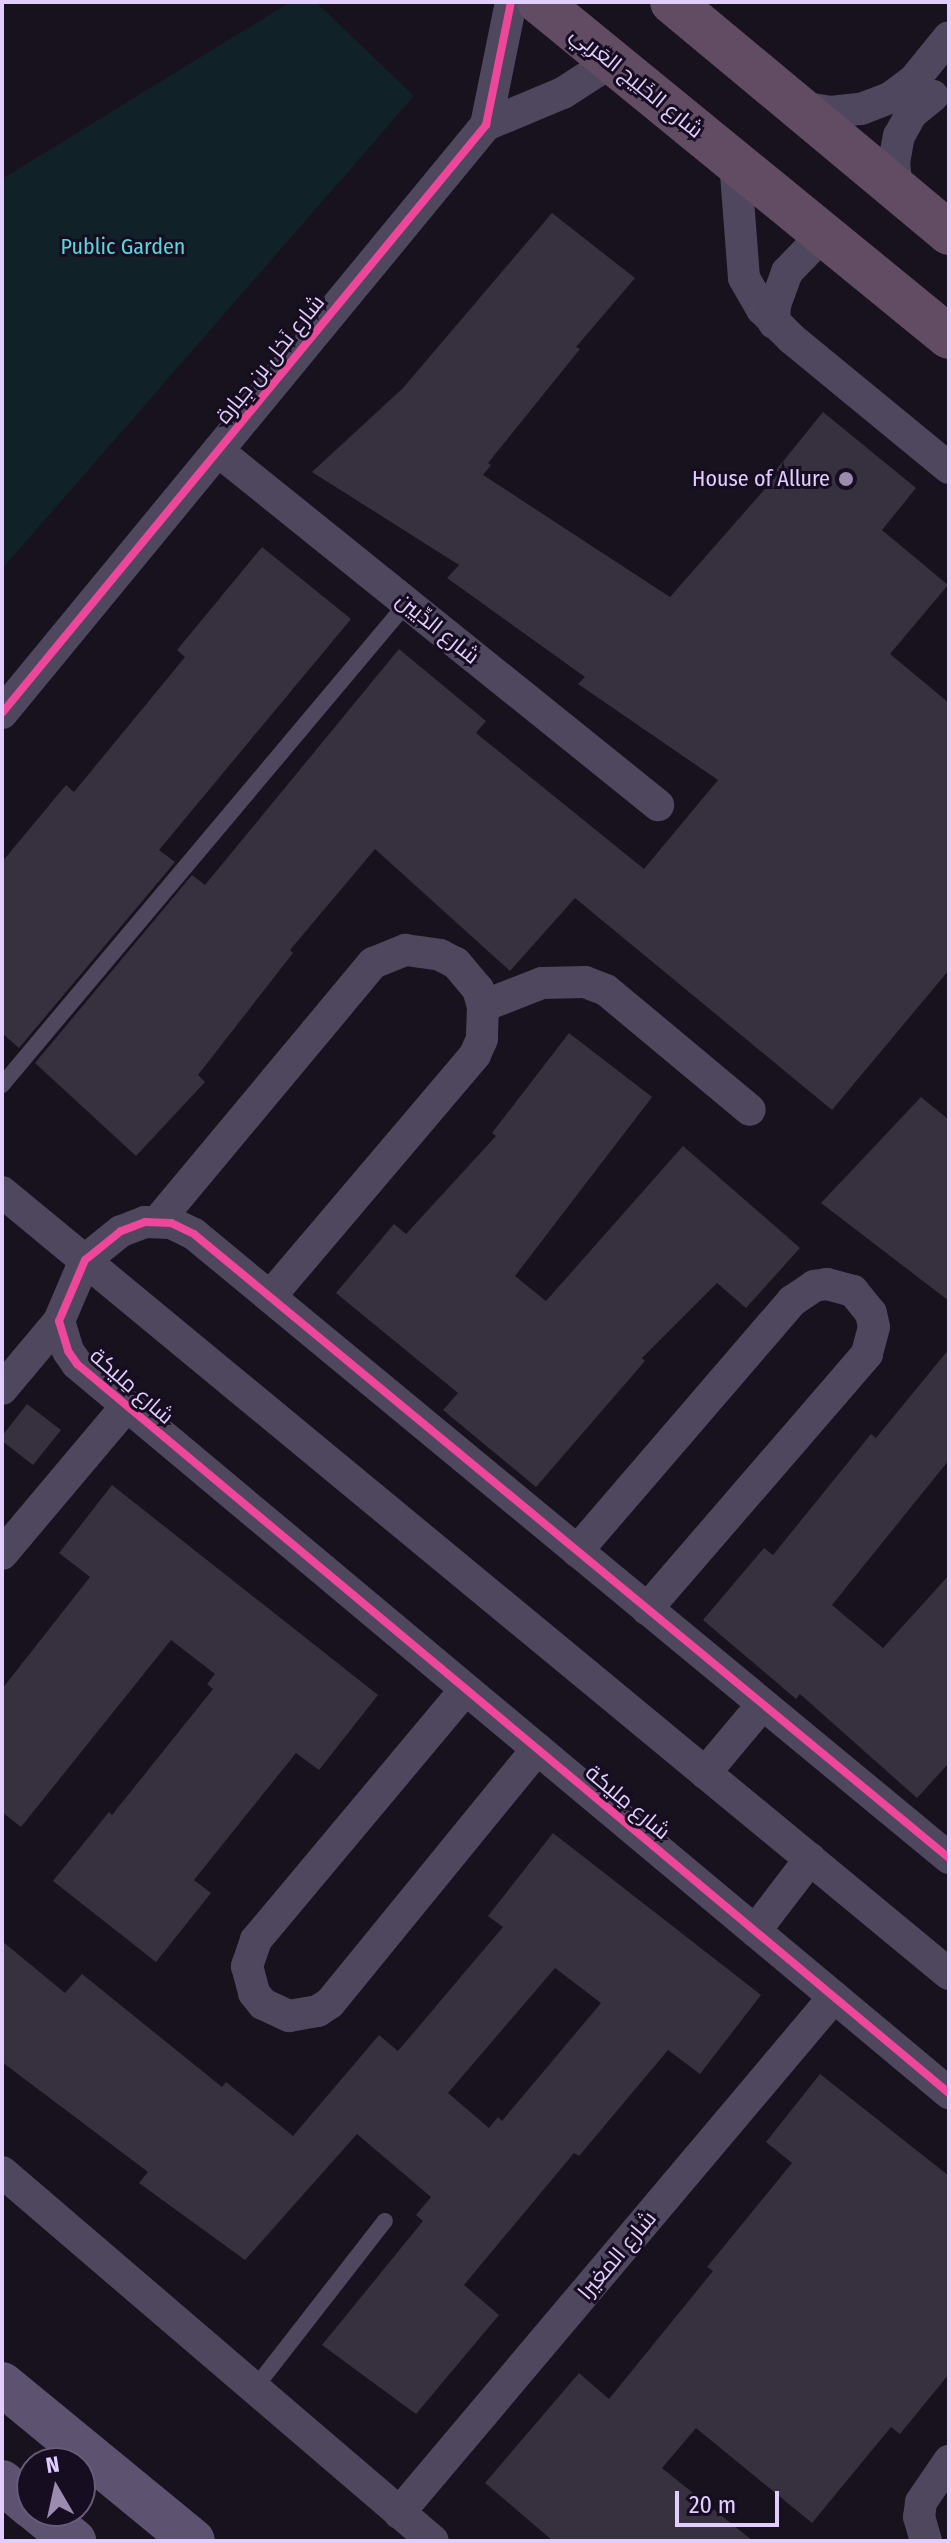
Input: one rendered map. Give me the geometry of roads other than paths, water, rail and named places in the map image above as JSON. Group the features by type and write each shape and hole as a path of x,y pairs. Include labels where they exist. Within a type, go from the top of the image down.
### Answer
{"highway":[{"name":"شارع الخَلِيج العَربِي","path":"539,2 949,337"},
{"path":"672,2 949,233"}],"main road":[{"path":"2,2384 193,2541"},
{"path":"57,2527 74,2541"}],"street":[{"name":"شارع نَخل بن جِبارة","path":"2,713 486,125 511,2"},
{"path":"897,190 894,163 899,136 912,113 932,95 949,37"},
{"name":"شارع نَخل بن جِبارة","path":"486,125 563,93 611,62"},
{"path":"800,107 830,112 861,109 890,98 932,95"},
{"path":"735,161 744,278 774,323 949,468"},
{"path":"774,323 775,305 787,272 812,246 827,237"},
{"name":"شارع الدِّيين","path":"218,451 658,805"},
{"path":"158,1221 373,963 406,950 440,955 468,975 483,1006 482,1039 475,1055 270,1297"},
{"path":"483,1006 542,983 585,982 606,990 750,1110"},
{"path":"2,1192 949,1974"},
{"path":"2,1389 59,1321 85,1260 121,1231 158,1221 194,1234 762,1705 948,1855"},
{"path":"577,1551 792,1301 814,1286 827,1284 853,1291 871,1313 874,1327 867,1354 647,1609"},
{"name":"شارع مِليكة","path":"59,1321 68,1351 77,1364 126,1407 949,2093"},
{"name":"شارع مِليكة","path":"2,1554 126,1407"},
{"path":"465,1690 256,1940 247,1966 254,1993 263,2004 289,2016 318,2011 330,2003 537,1749"},
{"path":"705,1773 762,1705"},
{"path":"755,1931 810,1859"},
{"name":"شارع المغيرا","path":"399,2513 834,1997"},
{"path":"2,2172 433,2541"},
{"path":"926,2541 919,2517 921,2502 949,2461"}],"lane":[{"path":"2,1085 407,603"},
{"path":"254,2389 385,2221"}],"place":[{"name":"House of Allure","path":"846,479"}],"park label":[{"name":"Public Garden","path":"123,247"}]}
